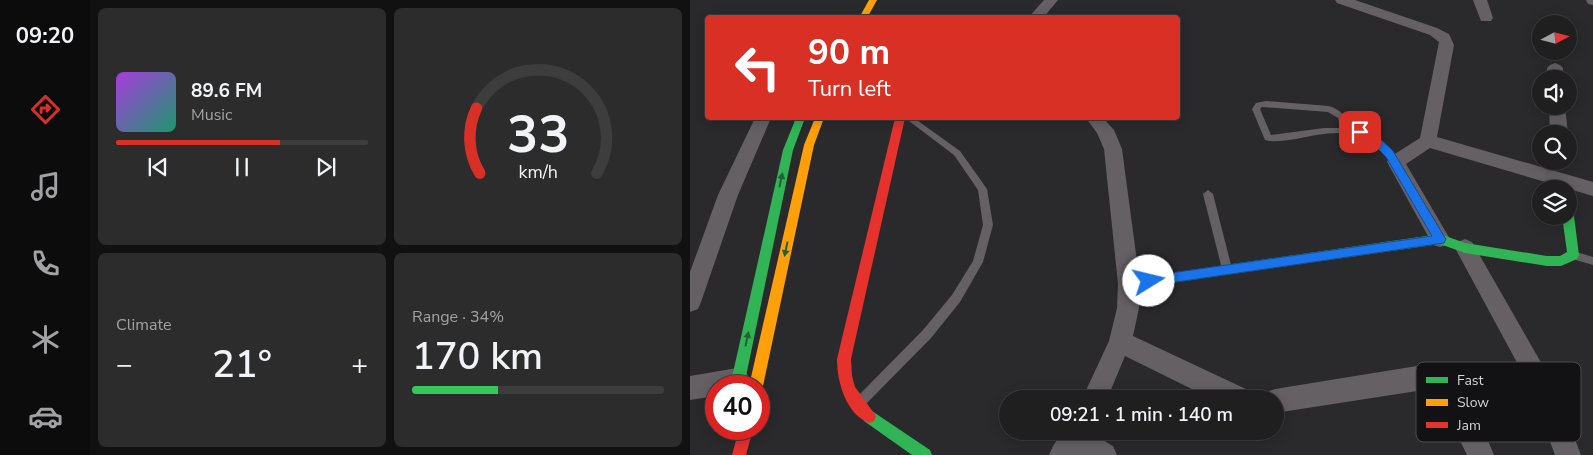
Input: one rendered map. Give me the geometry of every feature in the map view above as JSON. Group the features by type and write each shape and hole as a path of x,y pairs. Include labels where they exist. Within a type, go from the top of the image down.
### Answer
{"street":[{"path":"852,15 861,0"},
{"path":"865,15 873,0"},
{"path":"1038,15 1051,0"},
{"path":"1342,0 1432,31 1446,40 1447,45 1428,141 1396,162 1440,239"},
{"path":"1480,0 1486,18"},
{"path":"690,302 728,195 762,120"},
{"path":"746,375 788,150 799,120"},
{"path":"746,375 809,145 818,120"},
{"path":"900,120 844,354 843,367 850,394 858,404 889,432 925,455"},
{"path":"1096,120 1105,130 1113,149 1129,284 1128,308 1120,342 1098,390"},
{"path":"1428,141 1563,177 1593,188"},
{"path":"1129,284 1440,239 1464,248 1547,261 1561,261 1573,255 1569,225"},
{"path":"1464,248 1529,362"},
{"path":"1120,342 1220,390"},
{"path":"1284,400 1416,380"},
{"path":"690,388 705,387"},
{"path":"731,440 731,455"},
{"path":"739,455 743,440"},
{"path":"1072,442 1104,455"},
{"path":"1474,442 1481,455"},
{"path":"1563,442 1568,455"}],"lane":[{"path":"1346,129 1343,117 1338,112 1329,109 1266,104 1259,105 1256,109 1268,138 1274,139 1346,129 1373,138 1383,146 1396,162"},
{"path":"858,404 921,340 957,299 976,268 986,246 989,222 987,199 978,180 944,140 912,120"},
{"path":"1208,194 1227,269"},
{"path":"1573,255 1593,261"}],"traffic: fast":[{"path":"739,375 788,150 799,120"},
{"path":"1129,284 1440,239 1465,248 1547,261 1561,261 1573,255 1569,225"},
{"path":"869,416 925,455"}],"traffic: slow":[{"path":"865,15 873,0"},
{"path":"758,375 809,145 818,120"}],"traffic: jam":[{"path":"869,416 857,404 849,390 845,376 844,359 900,120"},
{"path":"739,455 743,440"}],"route":[{"path":"1149,281 1440,239 1396,162 1383,146 1373,138 1360,132"}]}
